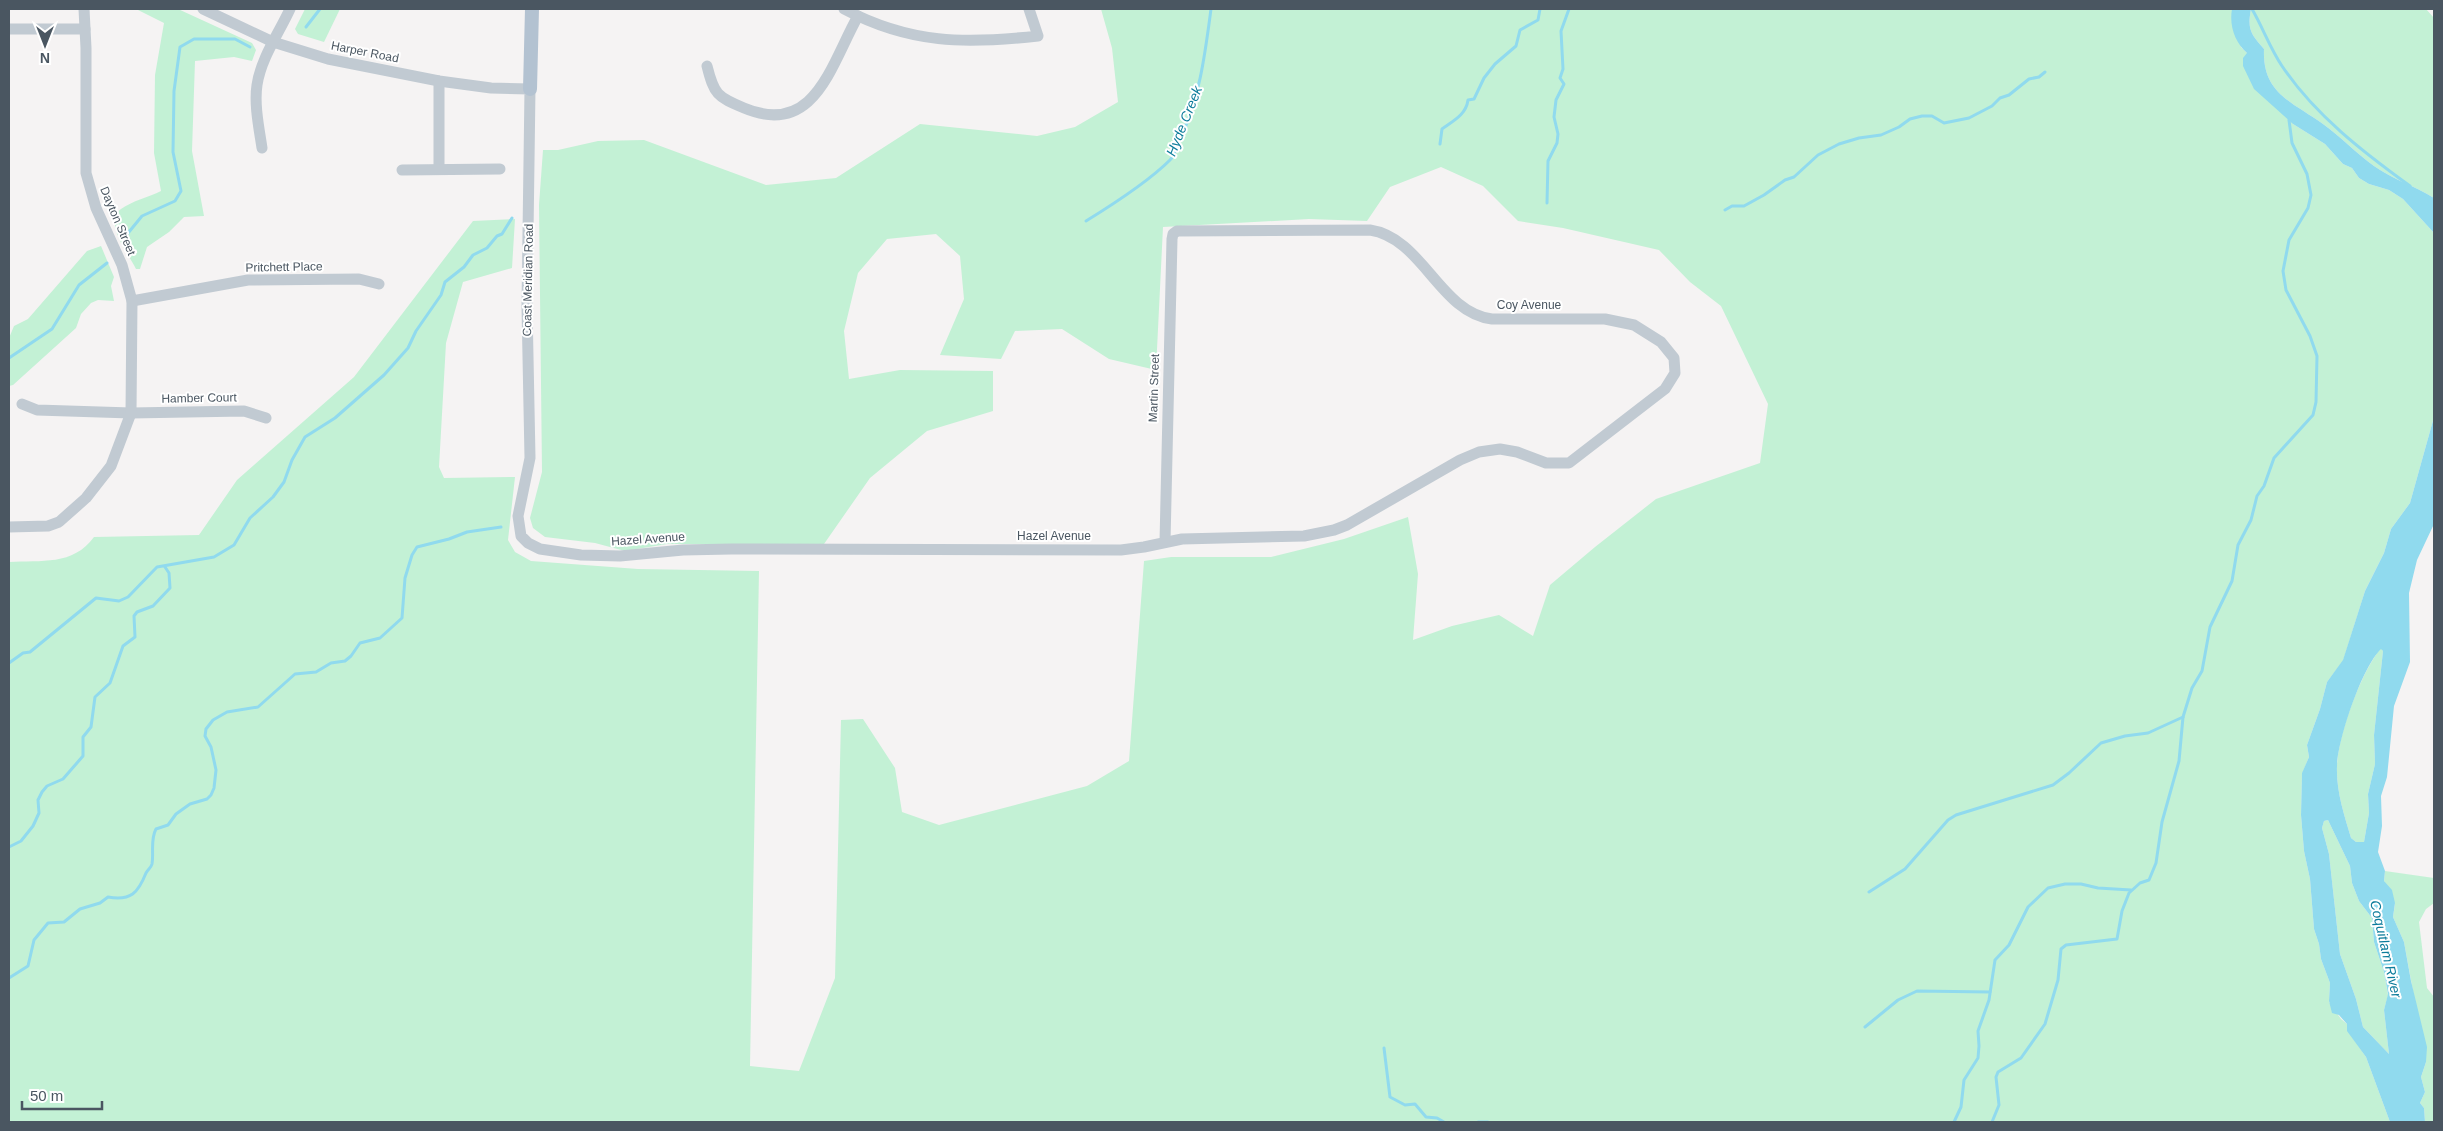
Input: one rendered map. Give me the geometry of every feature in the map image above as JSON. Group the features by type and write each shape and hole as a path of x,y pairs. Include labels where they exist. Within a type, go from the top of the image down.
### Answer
{"main road":[{"name":"Coast Meridian Road","path":"530,89 532,9"}],"street":[{"name":"Dayton Street","path":"84,9 86,173 96,208 122,265 132,301 131,413"},
{"name":"Harper Road","path":"203,9 273,42 347,64 491,88 530,89"},
{"path":"262,148 257,85 273,42 290,9"},
{"path":"844,9 898,32 942,41 981,42 1038,36 1029,9"},
{"path":"707,66 715,92 724,100 765,115 790,113 802,108 816,96 858,16"},
{"path":"9,30 85,29"},
{"path":"439,169 440,81"},
{"name":"Coast Meridian Road","path":"530,89 527,306 530,458 518,523 521,536 532,545"},
{"path":"402,170 500,169"},
{"name":"Coy Avenue","path":"1173,234 1177,231 1378,231 1399,242 1463,307 1477,316 1492,319 1614,320 1634,325 1660,342 1672,354 1675,361 1675,373 1670,384 1580,456 1569,463 1554,464"},
{"name":"Martin Street","path":"1165,542 1173,234"},
{"name":"Pritchett Place","path":"132,301 248,280 359,279 379,284"},
{"name":"Hamber Court","path":"22,404 37,410 131,413 244,411 266,418"},
{"path":"9,527 48,526 58,522 86,498 111,466 131,413"},
{"name":"Hazel Avenue","path":"532,545 566,553 620,556 731,549 1121,550 1182,539 1304,536 1334,530 1460,460 1489,450 1517,452 1554,464"}],"green space":[{"path":"136,9 178,9 252,43 256,50 252,61 234,57 195,61 192,151 204,216 184,217 169,232 147,247 140,269 136,269 123,247 115,222 116,215 121,209 161,191 154,153 155,75 164,23"},
{"path":"305,9 340,9 324,42 298,34 295,29"},
{"path":"1101,9 2232,9 2241,47 2248,54 2293,124 2325,144 2343,164 2352,168 2359,178 2369,184 2389,190 2403,199 2434,233 2434,417 2410,503 2391,529 2384,553 2365,591 2343,661 2327,682 2307,745 2309,757 2302,774 2301,815 2304,851 2310,879 2314,929 2321,959 2330,983 2329,1002 2347,1024 2348,1031 2366,1057 2390,1122 9,1122 9,562 56,560 76,553 94,537 199,535 237,480 354,377 473,221 515,219 512,268 463,282 446,343 439,467 444,478 515,477 508,540 515,552 531,561 638,569 759,571 750,1066 799,1071 835,978 841,720 863,719 895,768 902,812 939,825 1087,786 1129,761 1144,561 1171,557 1271,557 1344,539 1408,517 1418,574 1413,640 1452,626 1499,615 1533,636 1550,585 1656,499 1760,463 1768,404 1721,306 1690,282 1659,250 1563,228 1518,221 1483,186 1441,167 1390,187 1367,221 1309,219 1163,227 1156,370 1109,359 1062,329 1015,331 1001,359 940,355 964,299 960,256 936,234 887,239 858,273 844,331 849,379 900,370 993,371 993,411 927,431 870,478 824,544 667,544 625,551 595,543 545,537 533,528 530,518 542,472 539,205 543,150 558,150 598,141 644,140 766,185 836,178 920,124 1037,136 1075,127 1118,102 1112,48"},
{"path":"2251,9 2426,9 2434,18 2434,198 2374,166 2330,129 2291,102 2274,87 2268,77 2264,49 2251,31"},
{"path":"101,246 114,277 111,286 114,301 98,300 91,303 81,314 76,328 13,385 9,386 9,338 14,326 28,319 87,251"},
{"path":"2381,648 2383,651 2374,735 2375,764 2368,794 2369,813 2364,842 2356,842 2351,838 2339,793 2337,775 2338,753 2352,704 2366,672"},
{"path":"2328,820 2350,866 2352,883 2359,901 2372,918 2374,942 2384,972 2388,995 2384,1010 2389,1054 2363,1027 2356,999 2340,954 2329,854 2322,828 2324,821"},
{"path":"2385,871 2434,878 2434,903 2426,909 2419,922 2427,988 2434,997 2434,1122 2425,1122 2424,1108 2420,1103 2425,1092 2421,1077 2426,1062 2404,942 2393,917 2395,904 2384,881"}],"water":[{"path":"2232,9 2251,9 2251,31 2264,49 2268,77 2282,95 2330,129 2374,166 2434,198 2434,233 2403,199 2389,190 2369,184 2359,178 2352,168 2343,164 2325,144 2293,124 2254,89 2243,66 2243,58 2247,53 2236,39 2232,27"},
{"name":"Coquitlam River","path":"2434,417 2434,524 2417,560 2409,593 2410,662 2394,706 2387,777 2381,796 2382,826 2378,852 2385,871 2384,881 2392,890 2395,903 2393,917 2404,942 2411,981 2427,1047 2426,1062 2421,1077 2425,1092 2420,1103 2424,1108 2425,1122 2390,1122 2366,1057 2347,1031 2347,1024 2339,1015 2332,1013 2329,1001 2330,983 2321,959 2314,929 2310,879 2304,851 2301,815 2302,773 2309,757 2307,745 2327,682 2343,660 2365,591 2384,553 2391,529 2410,503","holes":["2381,649 2383,651 2374,735 2375,764 2368,794 2369,813 2364,842 2356,842 2351,838 2339,793 2337,775 2338,754 2352,704 2366,671","2328,820 2350,866 2352,883 2359,901 2372,918 2374,942 2384,972 2388,994 2384,1010 2389,1054 2363,1027 2356,999 2340,954 2329,854 2322,828 2324,821"]}],"waterway":[{"path":"306,27 320,9"},
{"name":"Hyde Creek","path":"1086,221 1141,185 1173,156 1187,123 1197,91 1204,59 1211,9"},
{"path":"1440,144 1442,129 1462,114 1468,100 1474,99 1484,78 1495,64 1516,46 1520,30 1538,20 1540,9"},
{"path":"1547,203 1548,161 1557,143 1558,134 1554,117 1556,100 1564,84 1560,78 1563,69 1561,31 1569,9"},
{"path":"2252,9 2282,66 2309,101 2341,132 2410,186"},
{"path":"124,238 142,216 175,201 181,191 173,152 174,91 180,47 194,39 235,39 250,47"},
{"path":"1725,210 1732,206 1744,206 1764,195 1785,180 1794,177 1818,155 1839,144 1859,138 1881,135 1899,127 1910,119 1922,116 1932,116 1944,123 1969,118 1992,106 2000,98 2009,95 2029,79 2039,77 2045,72"},
{"path":"1992,1122 1999,1105 1996,1077 1998,1072 2021,1058 2045,1024 2058,980 2061,949 2066,945 2117,939 2122,911 2129,893 2140,883 2149,880 2156,863 2162,822 2179,761 2183,717 2192,688 2202,671 2210,627 2232,581 2238,545 2251,520 2257,496 2264,486 2274,458 2313,415 2316,402 2317,356 2310,336 2286,290 2283,271 2289,240 2308,208 2311,195 2307,174 2292,143 2289,120"},
{"path":"9,663 23,653 30,652 96,598 119,601 128,597 157,567 214,557 234,545 250,518 273,497 284,482 292,460 305,437 335,418 384,375 408,348 416,331 441,295 445,282 464,267 473,255 487,248 497,236 502,234 512,218"},
{"path":"9,358 52,329 79,285 107,263"},
{"name":"Hyde Creek","path":"9,978 28,966 34,940 48,923 64,922 80,909 100,903 108,897 123,898 137,890 152,864 154,833 156,829 168,825 176,814 190,804 207,799 211,795 214,788 216,770 211,747 205,736 206,729 213,720 227,712 258,707 295,674 316,672 331,663 345,661 360,643 380,638 402,618 405,578 412,555 417,547 449,539 467,532 501,527"},
{"path":"9,847 21,841 33,826 39,813 38,800 42,792 47,786 63,779 83,756 83,737 91,727 95,697 110,683 123,646 135,637 134,616 137,612 153,606 170,588 169,573 165,567"},
{"path":"1869,892 1905,869 1948,820 1956,815 2053,785 2069,773 2101,743 2125,736 2148,733 2183,717"},
{"path":"1954,1122 1961,1107 1964,1080 1978,1058 1978,1031 1989,1000 1995,960 2009,945 2028,907 2048,888 2065,884 2131,890"},
{"path":"1865,1027 1898,1000 1917,991 1990,992"},
{"path":"1384,1048 1390,1097 1405,1105 1415,1104 1426,1117 1437,1118 1444,1122"},
{"path":"1478,1122 1488,1122"}]}
